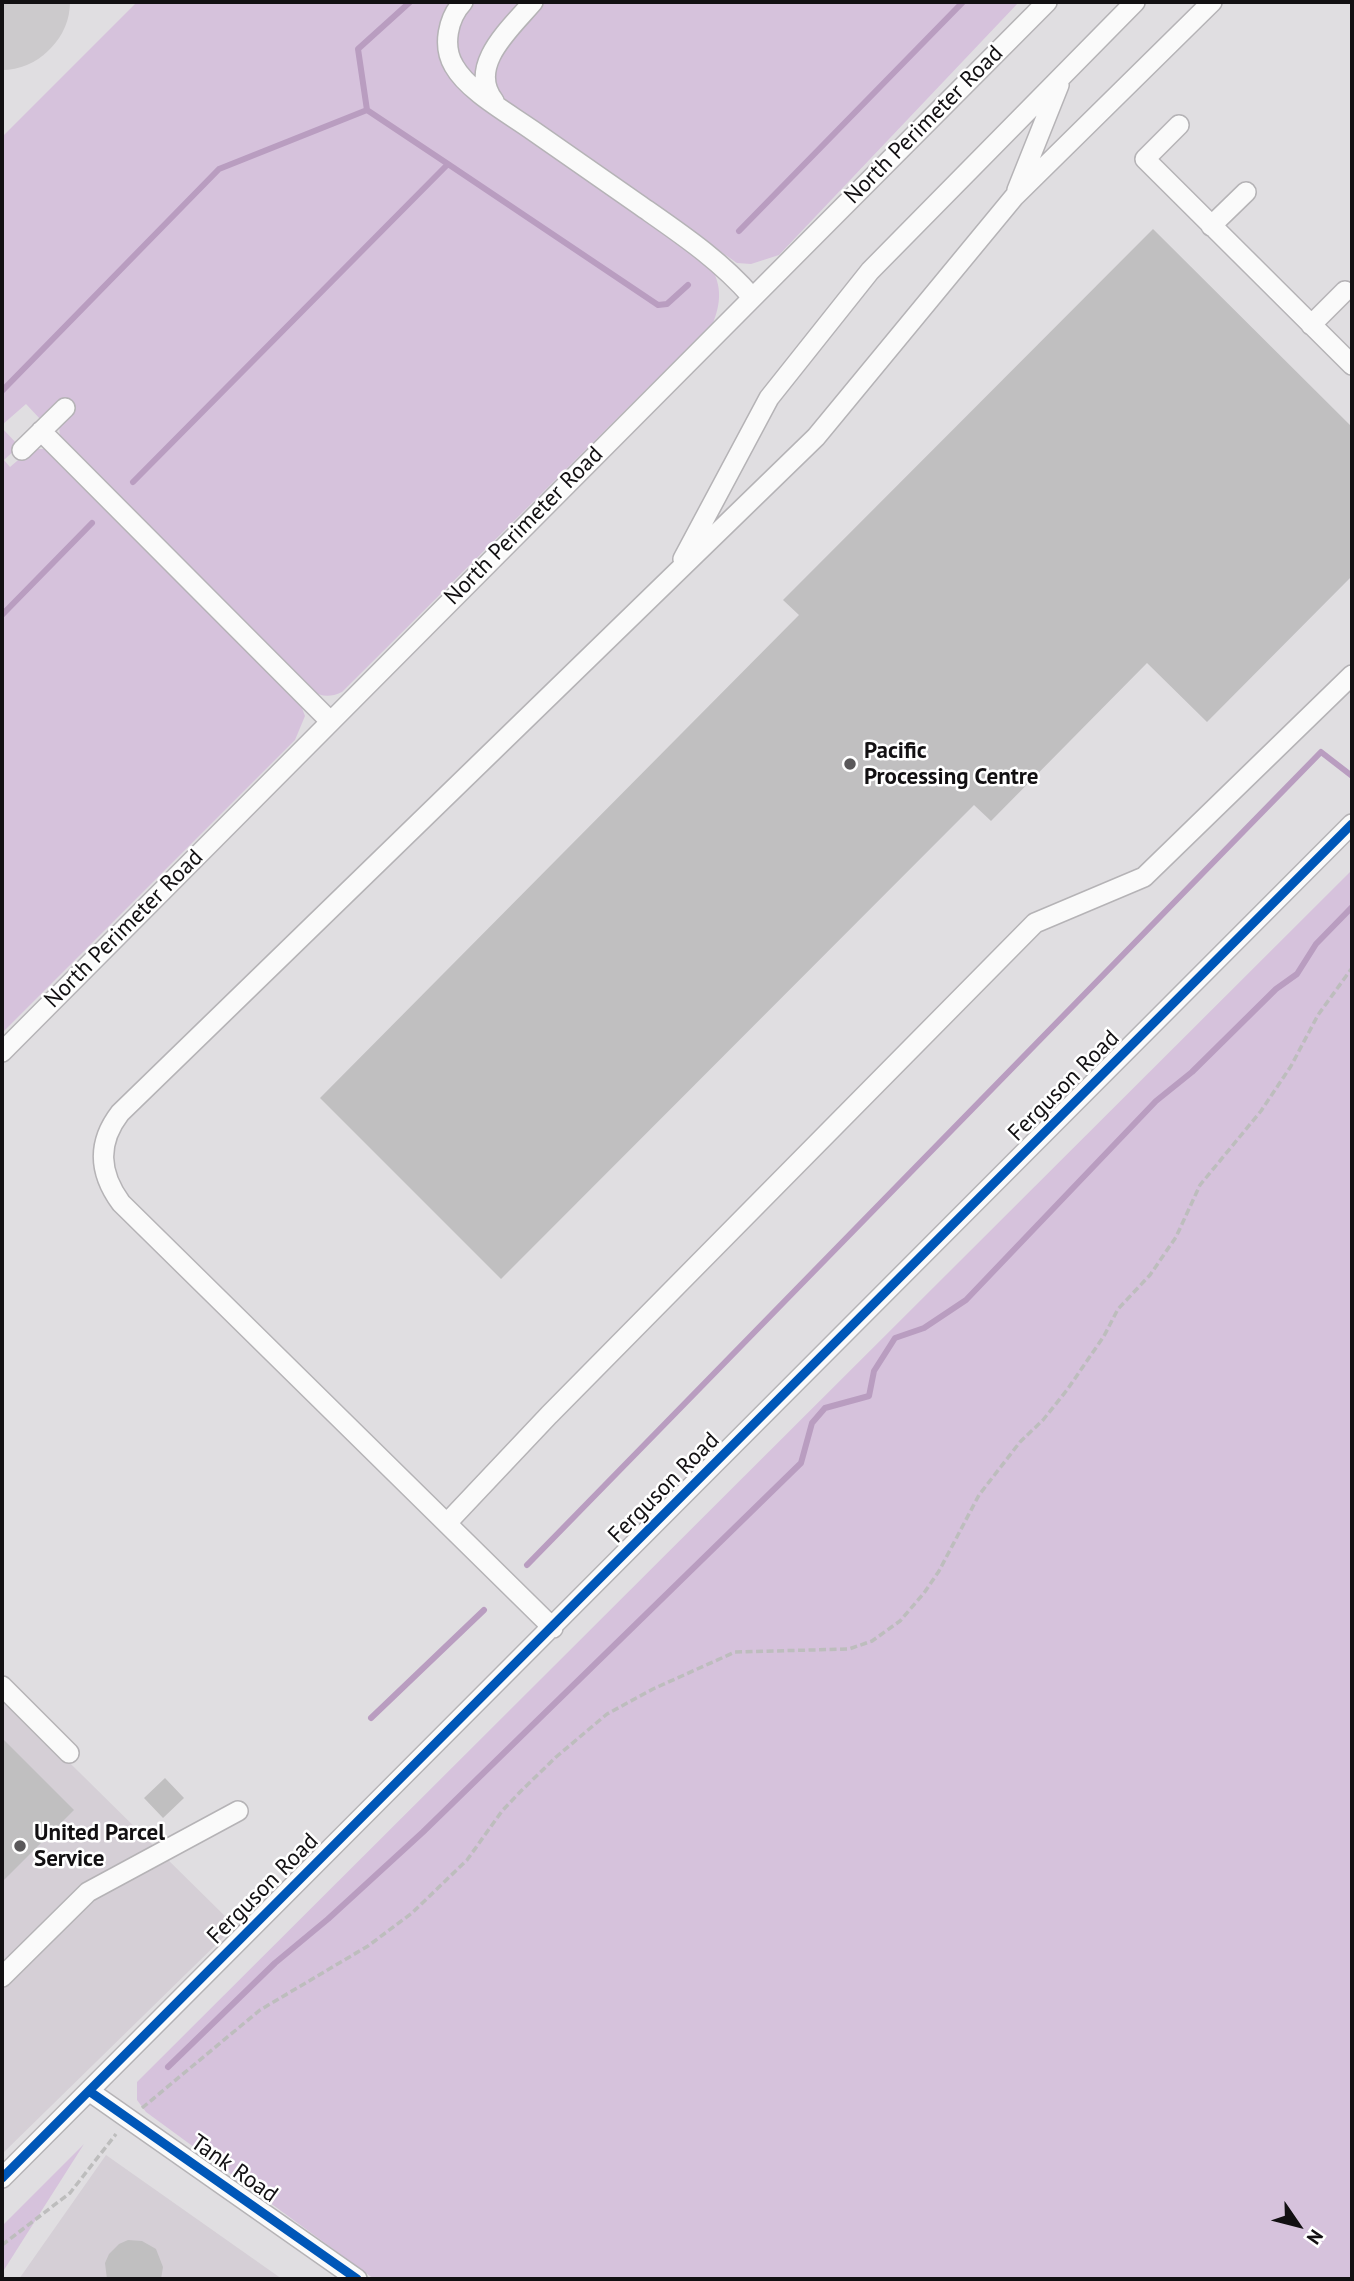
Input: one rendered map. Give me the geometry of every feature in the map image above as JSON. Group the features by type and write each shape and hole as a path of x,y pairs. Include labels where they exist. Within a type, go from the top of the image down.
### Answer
{"street":[{"path":"463,2 453,16 447,37 450,58 460,75 496,105 695,243 733,275 752,297"},
{"path":"496,105 486,88 485,72 488,62 498,43 533,2"},
{"name":"North Perimeter Road","path":"2,1052 1047,2"},
{"path":"675,575 769,398 870,271 1135,2"},
{"path":"553,1628 121,1203 107,1181 103,1161 109,1127 120,1113 816,437 1014,197 1212,2"},
{"path":"1014,197 1063,74"},
{"path":"1179,125 1145,159 1352,365"},
{"path":"1212,226 1246,192"},
{"path":"1311,325 1345,291"},
{"path":"22,450 65,408"},
{"path":"41,431 330,721"},
{"path":"447,1523 549,1415 1035,923 1144,877 1352,675"},
{"name":"Ferguson Road","path":"2,2178 1352,824"},
{"path":"2,1686 69,1752"},
{"path":"2,1977 88,1892 237,1811"},
{"name":"Tank Road","path":"89,2091 357,2279"}],"path":[{"path":"142,2108 260,2010 358,1952 412,1913 467,1860 502,1811 520,1792 555,1757 607,1714 653,1689 735,1652 849,1649 872,1641 900,1621 939,1571 979,1495 1020,1442 1043,1420 1067,1390 1104,1336 1118,1309 1150,1275 1176,1237 1200,1185 1261,1111 1291,1066 1318,1015 1352,968"},
{"path":"2,2245 70,2193 120,2130"}],"shaded area":[{"path":"137,2 455,2 442,21 438,41 443,61 454,81 711,267 719,288 718,308 713,323 342,692 333,695 322,695 310,689 60,439 59,424 42,421 26,404 2,425 2,137"},
{"path":"472,2 526,2 481,86 464,68 457,49 458,32"},
{"path":"542,2 1019,2 779,255 751,264 737,263 502,100 493,80 496,58"},
{"path":"2,428 19,446 4,460 10,467 31,449 49,449 299,700 305,716 295,740 2,1033"},
{"path":"1352,870 1352,2279 374,2279 146,2112 137,2100 137,2082"},
{"path":"2,1696 235,1926 2,2154"},
{"path":"84,2144 2,2273 2,2226"},
{"path":"106,2155 282,2279 19,2279"}],"building":[{"name":"Pacific Processing Centre","path":"1153,229 1352,427 1352,576 1207,722 1147,663 991,821 974,805 501,1279 320,1098 799,615 783,600"},
{"name":"United Parcel Service","path":"2,1738 74,1810 2,1882"},
{"path":"165,1778 184,1798 163,1818 144,1798"},
{"path":"128,2240 142,2241 156,2249 163,2267 161,2279 107,2279 105,2263 109,2254 119,2244"}],"waterway":[{"path":"367,110 358,49 410,2"},
{"path":"739,231 963,2"},
{"path":"2,391 219,169 367,110 448,164"},
{"path":"133,482 448,164 658,305 667,304 688,285"},
{"path":"2,615 92,523"},
{"path":"527,1565 1321,752 1352,776"},
{"path":"168,2067 275,1963 328,1919 423,1832 801,1463 812,1423 825,1408 869,1396 874,1371 895,1338 924,1328 966,1300 1156,1101 1192,1072 1276,989 1297,974 1316,944 1352,907"},
{"path":"371,1718 484,1610"}],"runway":[{"path":"2,5 5,2"}],"cycle path":[{"path":"2,2178 1352,824"},
{"path":"89,2091 357,2279"}],"place":[{"name":"Pacific Processing Centre","path":"850,764"},
{"name":"United Parcel Service","path":"20,1846"}]}
